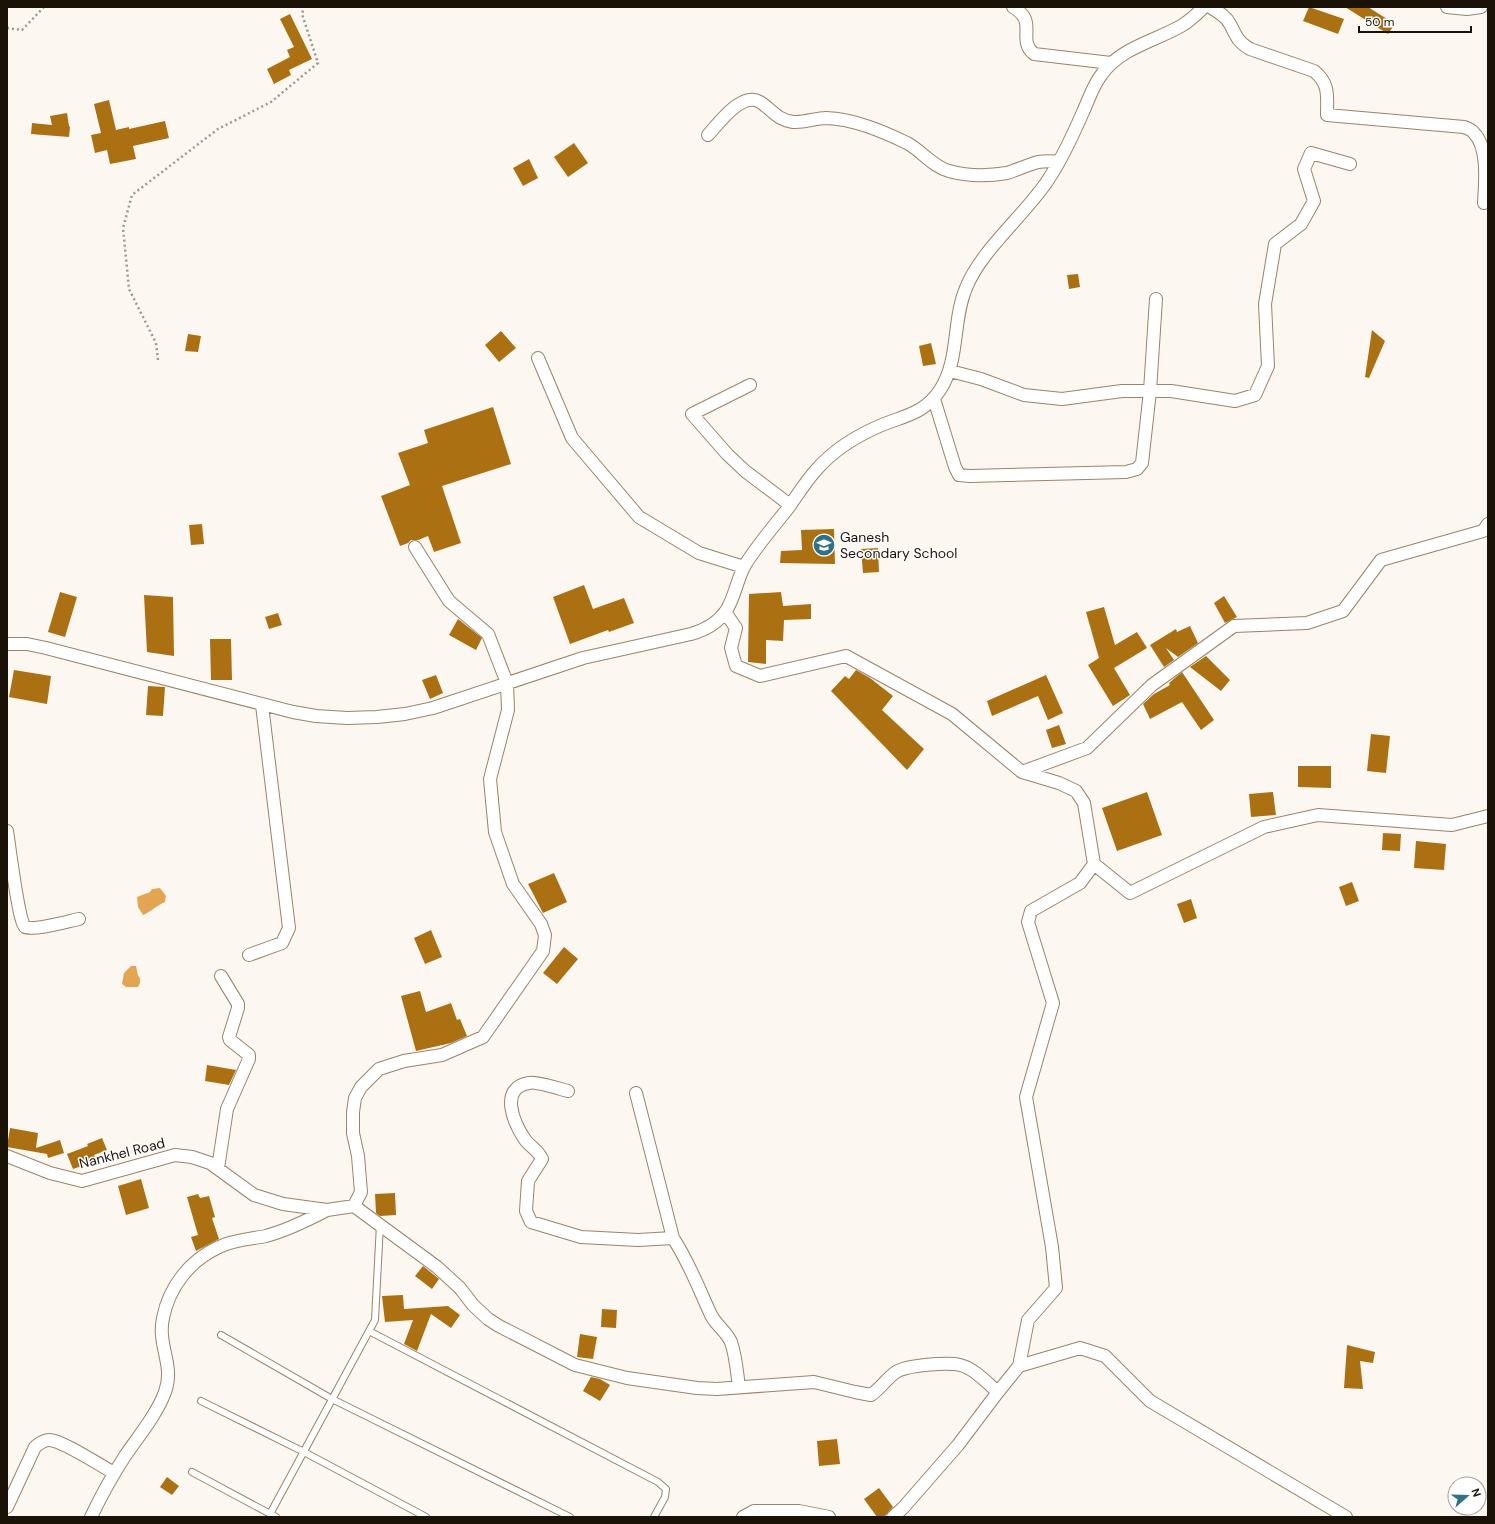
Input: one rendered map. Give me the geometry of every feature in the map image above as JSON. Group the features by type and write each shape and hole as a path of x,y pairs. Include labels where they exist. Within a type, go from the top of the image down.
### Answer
{"street":[{"path":"1013,7 1020,11 1026,20 1026,41 1028,49 1034,54 1111,63"},
{"path":"7,644 28,644 46,648 262,705 316,716 377,717 405,714 433,708 583,658 704,630 715,623 725,612 733,598 744,567 760,543 823,462 856,436 878,426 911,415 923,409 934,399 950,370 961,304 966,288 975,271 987,254 1036,197 1059,162 1095,84 1102,73 1111,63 1124,54 1182,25 1204,7"},
{"path":"1210,7 1221,14 1230,24 1235,36 1241,44 1250,49 1314,71 1322,77 1326,90 1327,115 1464,127 1474,131 1480,140 1483,153 1485,176 1484,203"},
{"path":"1449,7 1467,9 1481,7"},
{"path":"708,135 736,107 745,101 752,99 761,102 783,119 795,122 826,118 843,120 862,125 908,144 935,164 948,171 961,174 993,175 1039,162 1059,162"},
{"path":"950,370 1024,395 1062,399 1122,391 1171,391 1235,401 1255,395 1268,366 1265,304 1275,244 1301,224 1314,201 1304,169 1311,153 1350,164"},
{"path":"934,399 955,467 959,475 1126,472 1137,469 1142,463 1150,391 1156,298"},
{"path":"538,358 572,438 640,517 699,553 744,567"},
{"path":"750,385 692,414 727,454 745,471 790,505"},
{"path":"1022,772 1087,748 1152,685 1234,626 1307,623 1343,611 1381,560 1483,531 1488,524"},
{"path":"415,547 449,601 488,634 507,683 508,710 490,779 495,832 513,884 541,924 545,935 543,952 484,1037 442,1055 404,1061 379,1069 361,1087 355,1098 353,1112 353,1133 358,1156 361,1192 354,1206 437,1267 460,1288 473,1305 488,1319 575,1365 627,1378 697,1388 739,1388 814,1382 871,1395 897,1371 908,1367 936,1364 960,1365 972,1370 998,1392"},
{"path":"725,612 736,628 731,648 736,666 760,676 846,656 952,714 1022,772 1059,783 1076,791 1084,803 1094,864 1130,894 1264,827 1318,815 1452,825 1488,816"},
{"path":"249,955 282,943 289,928 262,705"},
{"path":"7,831 22,925 33,928 79,919"},
{"path":"894,1517 958,1445 1019,1366 1028,1320 1056,1288 1052,1247 1026,1097 1053,1003 1028,922 1031,911 1080,883 1094,864"},
{"path":"218,1168 227,1109 249,1059 249,1055 230,1040 229,1036 238,1004 221,976"},
{"path":"568,1091 530,1082 515,1088 510,1096 512,1116 526,1141 539,1152 542,1159 528,1182 526,1211 531,1222 581,1237 638,1240 673,1238"},
{"path":"636,1093 673,1238 682,1251 712,1317 725,1332 731,1342 739,1388"},
{"name":"Nankhel Road","path":"7,1156 50,1172 82,1181 175,1155 192,1157 210,1163 254,1195 283,1204 327,1210 354,1206"},
{"path":"91,1517 114,1473 144,1429 164,1394 168,1382 169,1372 161,1339 162,1319 168,1298 183,1274 199,1260 219,1247 286,1230 327,1210"},
{"path":"1019,1366 1080,1348 1105,1356 1150,1401 1346,1517"},
{"path":"7,1507 35,1447 42,1442 49,1440 66,1446 114,1473"},
{"path":"743,1517 754,1511 799,1511 829,1517"}],"lane":[{"path":"192,1472 273,1515 304,1452 375,1320 380,1224"},
{"path":"369,1331 658,1482 666,1489 665,1497 654,1517"},
{"path":"221,1334 332,1399 570,1517"},
{"path":"201,1401 304,1452 426,1517"}],"path":[{"path":"7,28 22,30 44,7"},
{"path":"158,360 156,343 129,289 123,228 132,194 218,129 271,102 318,64 302,14 304,7"}],"shaded area":[{"path":"160,888 166,896 165,902 143,915 138,907 137,897 150,892 152,889"},
{"path":"131,966 136,966 138,976 140,978 138,987 126,987 122,984 124,973"}],"building":[{"path":"1309,7 1344,19 1338,34 1303,21"},
{"path":"1345,7 1368,7 1395,24 1388,34"},
{"path":"290,14 312,59 289,70 291,75 274,84 267,69 290,57 287,50 294,47 280,19"},
{"path":"109,100 116,130 129,127 129,129 165,121 169,138 133,146 136,159 110,164 107,150 95,153 91,135 101,133 94,104"},
{"path":"67,113 70,127 69,137 31,134 32,123 52,125 50,116"},
{"path":"574,143 588,163 568,177 554,157"},
{"path":"529,159 538,178 523,186 513,168"},
{"path":"1078,274 1080,287 1069,289 1067,275"},
{"path":"1372,330 1385,341 1369,378 1365,377"},
{"path":"501,331 516,348 499,362 485,345"},
{"path":"188,334 201,336 198,352 185,351"},
{"path":"931,343 936,364 923,366 919,346"},
{"path":"493,407 511,464 442,486 461,543 434,552 428,536 418,540 411,540 400,546 381,496 410,485 398,453 428,443 424,430"},
{"path":"202,524 204,544 191,545 189,525"},
{"path":"834,529 835,564 780,563 781,551 802,550 801,530"},
{"path":"878,548 879,572 863,573 861,549"},
{"path":"584,585 593,609 624,598 634,623 609,632 608,630 570,644 553,597"},
{"path":"60,592 77,597 65,637 48,632"},
{"path":"781,592 783,606 811,604 811,619 784,620 783,641 766,640 766,664 748,662 749,594"},
{"path":"144,595 173,597 174,656 147,652"},
{"path":"1224,596 1237,617 1225,623 1214,603"},
{"path":"1104,607 1115,645 1137,632 1147,648 1114,668 1130,695 1113,706 1088,665 1099,658 1086,612"},
{"path":"278,613 282,625 269,629 265,617"},
{"path":"458,619 482,638 476,650 449,635"},
{"path":"1190,626 1198,643 1178,657 1166,648 1174,660 1164,667 1150,645 1176,629 1177,632"},
{"path":"210,639 231,639 232,680 211,680"},
{"path":"1206,656 1230,680 1221,691 1190,667"},
{"path":"14,670 51,676 47,704 9,697"},
{"path":"856,670 870,678 893,696 882,710 924,749 907,770 831,691 845,676 849,679"},
{"path":"1182,672 1214,720 1201,730 1182,702 1150,719 1143,704 1154,694 1170,685 1169,683"},
{"path":"436,675 443,693 430,699 422,680"},
{"path":"1046,675 1063,713 1048,720 1038,696 992,716 987,701"},
{"path":"148,686 165,687 163,716 146,715"},
{"path":"1059,725 1066,744 1052,748 1046,730"},
{"path":"1371,734 1390,736 1386,773 1367,771"},
{"path":"1298,766 1331,766 1331,788 1298,787"},
{"path":"1147,792 1162,835 1117,851 1102,808"},
{"path":"1273,792 1276,815 1251,817 1249,794"},
{"path":"1383,833 1401,834 1400,851 1382,850"},
{"path":"1416,841 1446,844 1444,870 1414,868"},
{"path":"554,873 567,902 543,913 528,884"},
{"path":"1352,882 1359,901 1346,906 1339,887"},
{"path":"1191,899 1197,918 1184,923 1177,904"},
{"path":"431,930 442,957 425,964 414,938"},
{"path":"564,947 578,959 557,984 543,973"},
{"path":"420,991 426,1012 451,1003 457,1020 460,1019 467,1036 451,1043 416,1051 401,996"},
{"path":"207,1065 236,1070 229,1085 205,1081"},
{"path":"10,1128 38,1133 36,1148 60,1140 64,1153 48,1158 47,1154 7,1147"},
{"path":"102,1138 107,1150 94,1155 96,1161 73,1169 67,1154 88,1146 87,1144"},
{"path":"141,1179 149,1208 126,1215 118,1186"},
{"path":"395,1193 396,1215 380,1216 376,1213 375,1194"},
{"path":"198,1194 200,1198 209,1196 215,1217 212,1218 219,1239 196,1251 191,1237 198,1235 187,1197"},
{"path":"423,1266 439,1279 432,1289 415,1276"},
{"path":"403,1295 404,1309 448,1306 460,1315 451,1328 431,1314 417,1351 404,1344 413,1320 385,1322 382,1296"},
{"path":"602,1309 617,1310 616,1328 601,1327"},
{"path":"580,1334 597,1337 593,1359 577,1357"},
{"path":"1347,1345 1375,1352 1373,1363 1360,1361 1363,1389 1344,1388"},
{"path":"591,1377 600,1379 610,1385 600,1401 583,1391"},
{"path":"837,1439 840,1464 819,1466 817,1441"},
{"path":"167,1477 179,1486 172,1495 160,1487"},
{"path":"879,1488 893,1507 884,1517 877,1517 864,1499"}],"place":[{"name":"Ganesh Secondary School","path":"824,545"}]}
